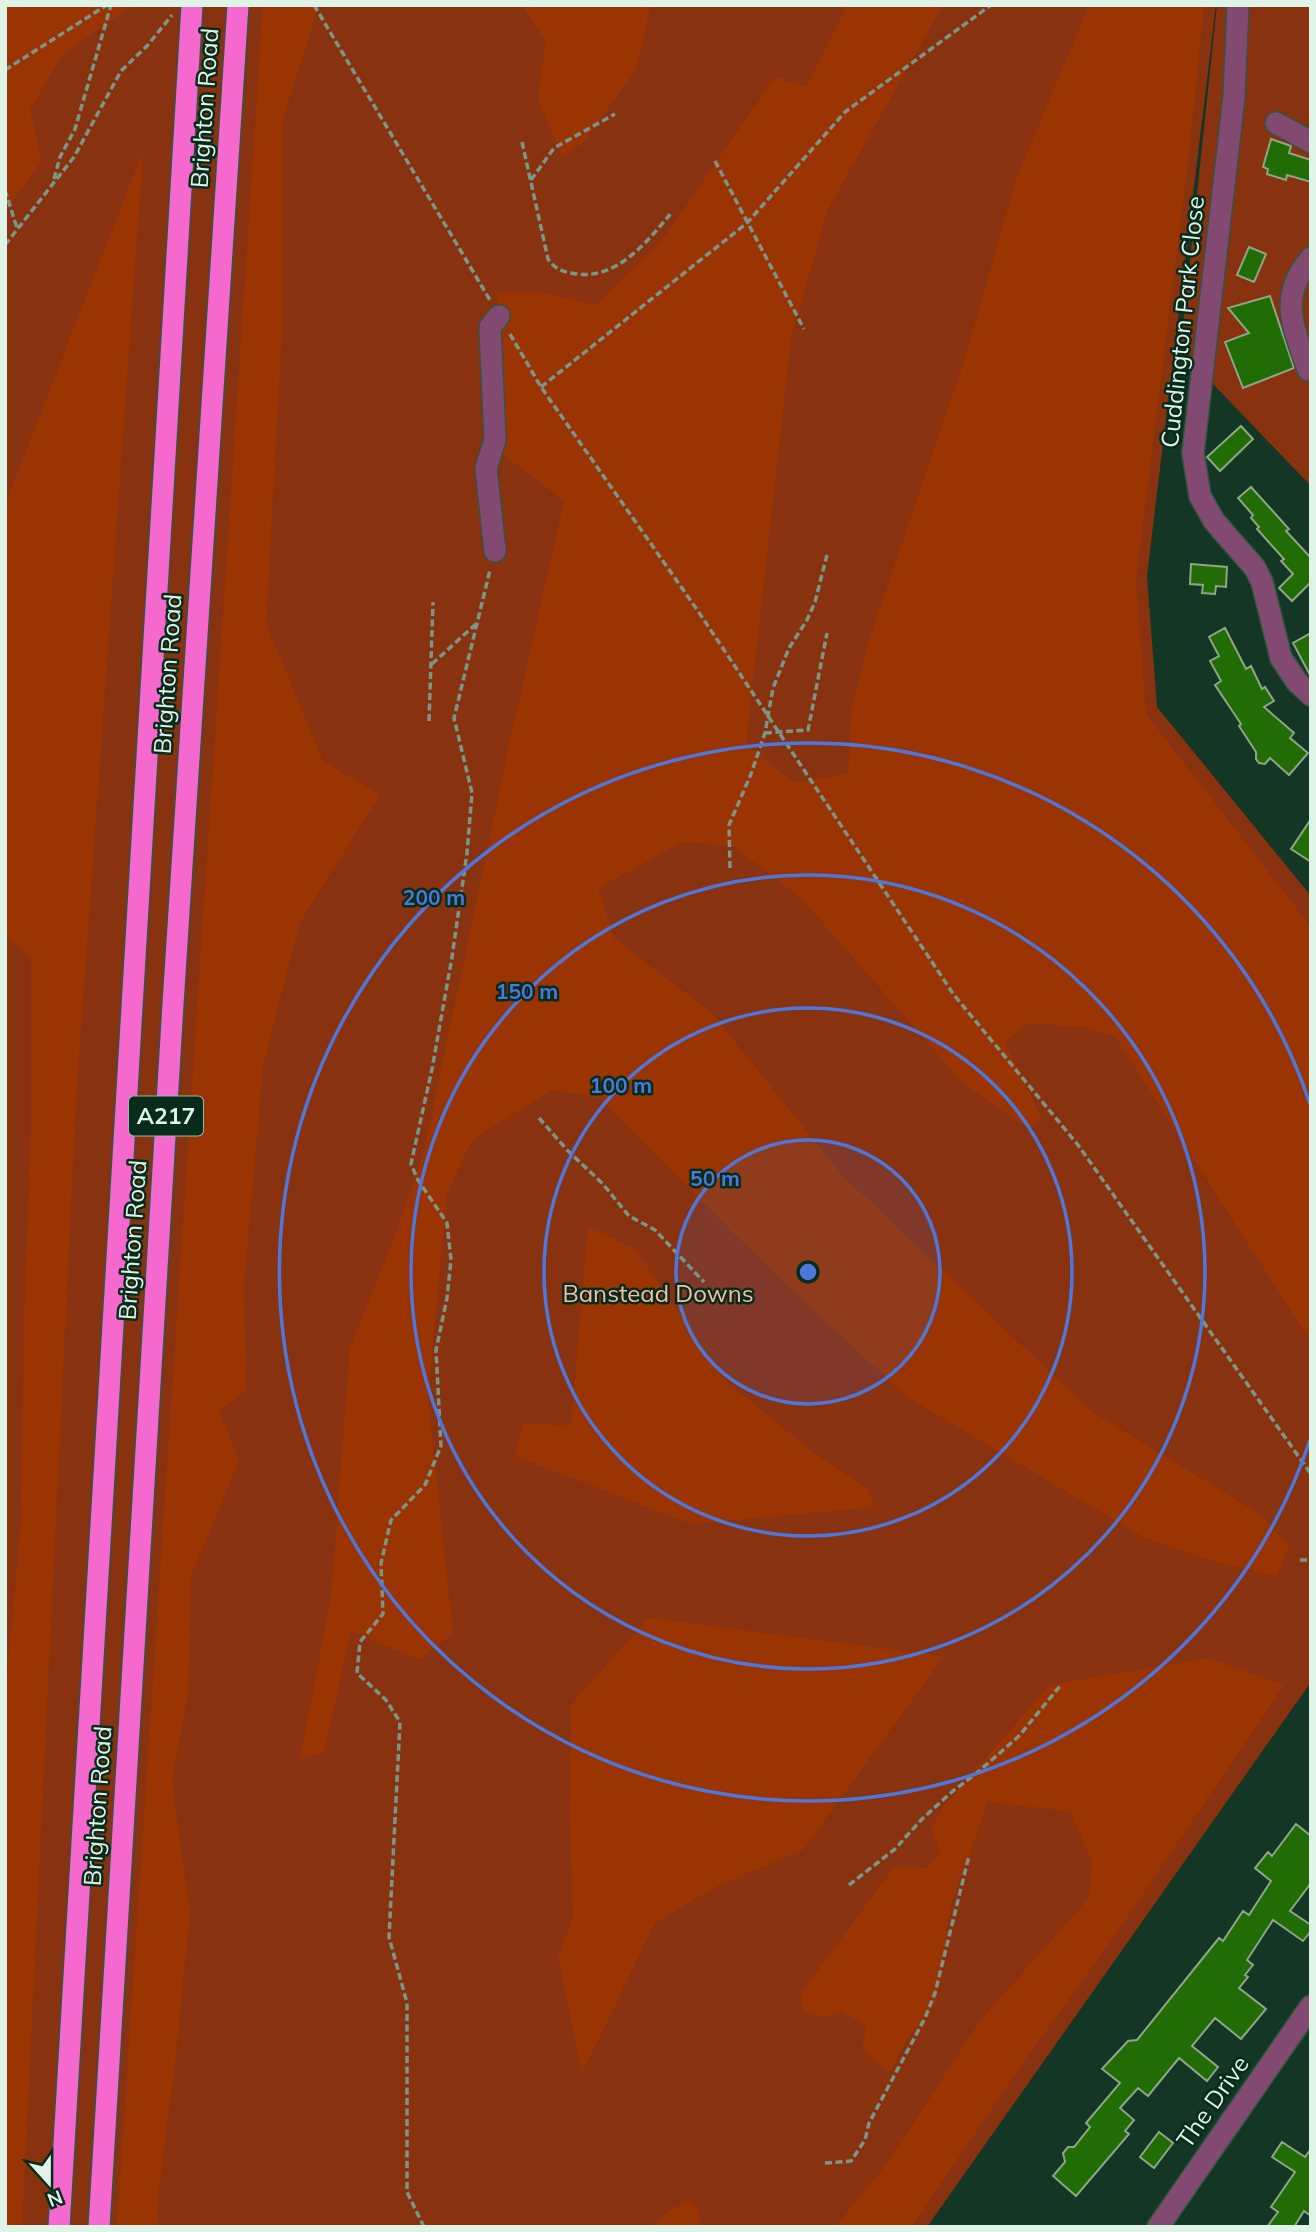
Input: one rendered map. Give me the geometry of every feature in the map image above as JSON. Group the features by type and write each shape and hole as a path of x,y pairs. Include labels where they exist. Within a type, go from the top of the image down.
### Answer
{"highway":[{"name":"Brighton Road","path":"99,2227 238,5"},
{"name":"Brighton Road","path":"60,2227 183,9"}],"street":[{"name":"Cuddington Park Close","path":"1238,5 1234,97 1193,453 1200,496 1214,521 1255,568 1266,597 1281,658 1297,682 1311,695"},
{"path":"1276,123 1311,142"},
{"path":"1308,370 1290,314 1297,280 1311,258"},
{"path":"495,551 486,468 495,439 490,327 499,316"},
{"name":"The Drive","path":"1158,2227 1311,2006"}],"path":[{"path":"5,70 82,19 109,5"},
{"path":"54,182 60,157 75,129 109,5"},
{"path":"314,5 541,387 698,611 954,995 1078,1145 1311,1474"},
{"path":"541,387 747,223 845,112 991,5"},
{"path":"5,245 74,157 121,71 183,9"},
{"path":"531,180 554,148 615,114"},
{"path":"522,142 548,259 560,271 591,276 623,262 651,238 672,212"},
{"path":"715,161 804,329"},
{"path":"5,190 17,228"},
{"path":"424,2227 407,2192 407,2003 389,1937 400,1723 386,1700 357,1673 360,1642 383,1614 382,1563 391,1520 425,1485 441,1446 436,1350 447,1298 451,1260 447,1223 418,1181 411,1164 432,1069 452,957 468,841 472,793 454,718 495,551"},
{"path":"730,868 729,825 765,733 773,688 789,648 815,602 827,555"},
{"path":"429,721 433,602"},
{"path":"432,664 477,623"},
{"path":"765,733 808,730 827,633"},
{"path":"539,1118 568,1151 602,1183 629,1216 654,1230 704,1282"},
{"path":"1300,1560 1311,1560"},
{"path":"849,1885 895,1849 953,1791 1019,1735 1060,1686"},
{"path":"825,2163 851,2161 865,2140 869,2123 925,2018 935,1993 969,1856"}],"green space":[{"name":"Banstead Downs","path":"5,5 1216,5 1147,576 1157,707 1311,896 1311,1682 927,2227 5,2227"},
{"path":"5,5 133,5 62,55 30,110 42,161 5,212"},
{"path":"263,5 319,5 282,122 282,333 266,623 323,761 380,795 300,922 263,1066 244,1285 246,1391 219,1410 239,1461 191,1576 188,1692 172,1782 190,1913 157,2227 117,2227"},
{"path":"527,5 651,5 635,71 583,143 562,156 538,99 546,41 524,8"},
{"path":"848,5 943,5 828,209 791,338 746,744 794,783 848,774 852,707 869,640 964,362 1016,180 1089,5 1204,5 1190,145 1136,580 1146,714 1311,927 1311,1342 1115,1036 1085,1027 1026,1023 1005,1043 1041,1117 1030,1130 963,1083 801,898 733,846 684,841 598,888 615,939 711,1012 842,1175 1091,1411 1261,1515 1289,1546 1277,1576 1213,1561 1143,1537 909,1398 732,1232 600,1098 552,1090 473,1139 447,1193 428,1398 453,1634 419,1659 351,1631 324,1751 300,1759 331,1598 350,1347 395,1236 424,1151 509,746 564,501 504,455 497,293 546,293 596,305 660,243 775,77 807,87"},
{"path":"1217,5 1311,5 1311,486 1212,383 1181,345"},
{"path":"143,151 76,1101 22,2227 5,2227 5,1698 21,1522 24,1321 31,1132 31,958 6,936 5,505"},
{"path":"588,1227 635,1249 724,1379 815,1454 868,1489 875,1507 691,1524 515,1456 524,1423 571,1426"},
{"path":"648,1618 944,1656 803,1850 717,1886 655,1923 582,2073 558,1957 573,1917 571,1705"},
{"path":"1209,1658 1284,1685 1111,1941 1027,2057 911,2227 835,2227 890,2160 979,2022 1089,1898 1092,1862 1070,1811 988,1802 951,1904 937,1999 904,2044 889,2073 862,2048 867,2026 840,2011 825,2018 803,2010 800,2000 803,1991 894,1867 927,1868 941,1853 931,1830 943,1807 1050,1685"},
{"path":"690,2201 699,2212 701,2227 653,2227 670,2211"}],"building":[{"path":"1271,139 1291,146 1289,153 1311,160 1311,182 1287,175 1286,180 1267,174 1268,169 1263,167"},
{"path":"1249,247 1266,254 1254,282 1237,275"},
{"path":"1270,296 1294,368 1243,388 1225,342 1249,333 1228,308"},
{"path":"1241,426 1253,439 1220,471 1207,457"},
{"path":"1251,487 1311,558 1311,582 1292,601 1279,588 1293,574 1281,561 1284,559 1257,529 1259,527 1251,518 1253,515 1238,498"},
{"path":"1191,564 1227,567 1226,587 1216,586 1215,594 1202,593 1203,585 1190,584"},
{"path":"1225,628 1246,669 1251,666 1262,689 1265,687 1274,701 1264,707 1294,733 1290,738 1308,753 1289,775 1270,758 1265,764 1259,763 1256,752 1239,726 1241,724 1215,685 1221,681 1210,661 1219,656 1209,637"},
{"path":"1311,633 1311,677 1293,643"},
{"path":"1311,819 1311,862 1291,849"},
{"path":"1296,1824 1311,1836 1311,1883 1290,1911 1311,1925 1311,1931 1303,1941 1273,1920 1247,1960 1253,1965 1239,1988 1266,2009 1241,2039 1215,2018 1192,2046 1218,2067 1207,2081 1179,2058 1148,2096 1138,2088 1120,2108 1134,2120 1125,2131 1129,2134 1076,2196 1053,2176 1065,2162 1063,2153 1068,2147 1074,2147 1090,2127 1086,2123 1120,2083 1102,2069 1128,2041 1137,2040 1219,1938 1223,1941 1243,1911 1249,1915 1271,1881 1255,1868 1268,1852 1272,1856"},
{"path":"1159,2132 1173,2143 1154,2168 1140,2157"},
{"path":"1282,2142 1305,2157 1311,2149 1311,2216 1304,2211 1294,2227 1267,2227 1278,2212 1271,2207 1295,2172 1272,2157"}]}
